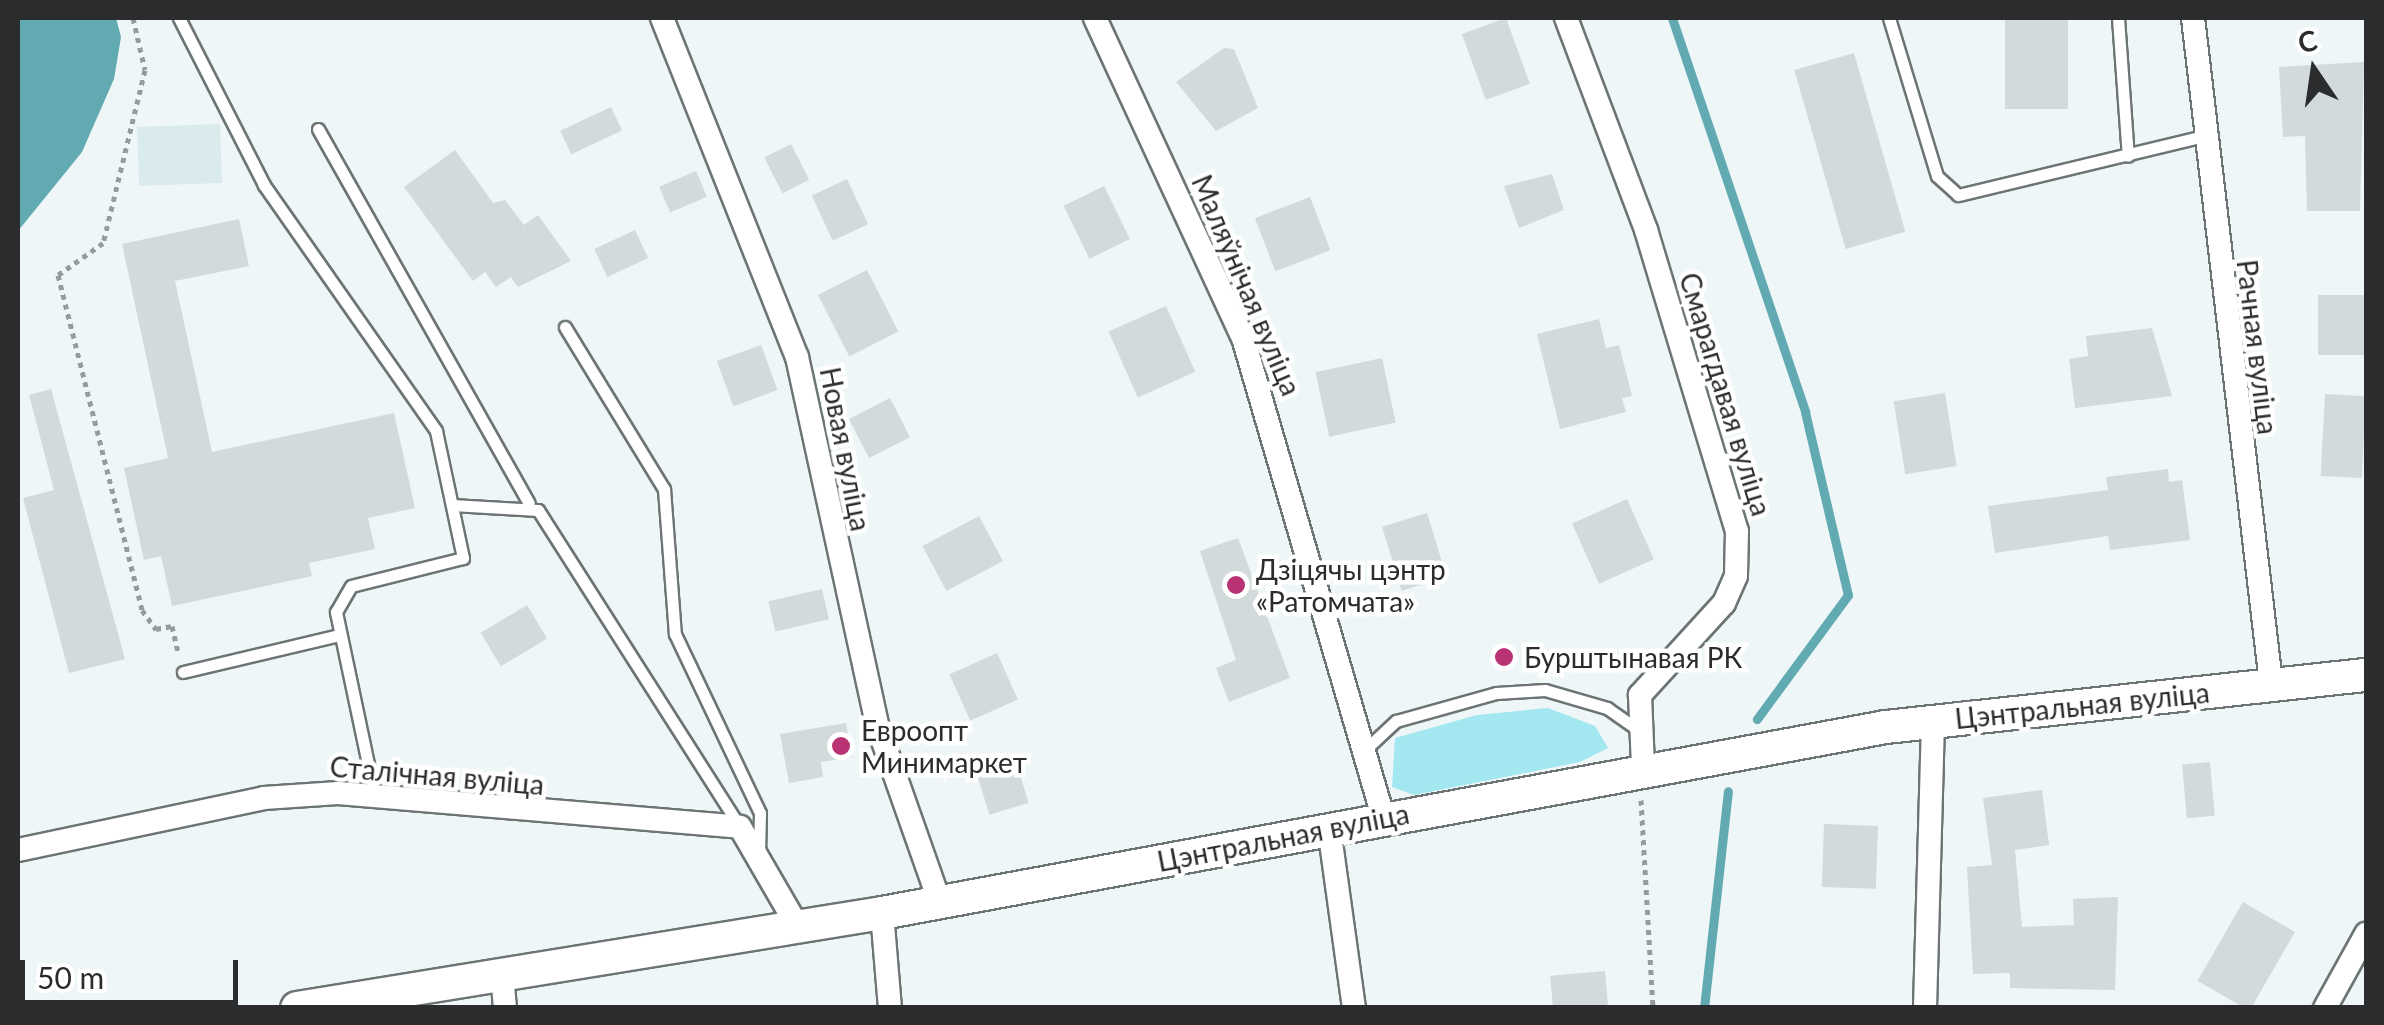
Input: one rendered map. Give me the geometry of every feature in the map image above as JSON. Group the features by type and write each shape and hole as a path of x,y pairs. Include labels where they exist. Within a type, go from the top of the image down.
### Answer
{"street":[{"name":"Новая вуліца","path":"662,18 797,356 878,727 940,903"},
{"name":"Маляўнічая вуліца","path":"1095,18 1244,341 1369,746 1383,816"},
{"name":"Смарагдавая вуліца","path":"1566,18 1646,230 1737,531 1738,566 1724,602 1640,696 1637,729 1643,767"},
{"name":"Рачная вуліца","path":"2193,18 2203,136 2272,683"},
{"name":"Цэнтральная вуліца","path":"297,1008 882,914 1643,767 1933,721 2366,675"},
{"path":"1925,1008 1933,721"},
{"name":"Сталічная вуліца","path":"18,850 264,798 375,797 740,827"},
{"path":"740,827 798,927"},
{"path":"1328,828 1354,1008"},
{"path":"882,914 890,1008"},
{"path":"2325,1008 2366,934"},
{"path":"502,974 506,1008"}],"lane":[{"path":"179,18 264,185 426,410 452,505 464,558 350,586 338,598 340,635 375,797"},
{"path":"1889,18 1945,190 1968,198 2203,136"},
{"path":"2118,18 2128,156"},
{"path":"318,129 529,503 740,827"},
{"path":"565,327 664,489 675,634 760,813 759,859"},
{"path":"452,505 529,503"},
{"path":"183,672 340,635"},
{"path":"1369,746 1396,720 1496,692 1545,690 1608,708 1637,729"}],"path":[{"path":"133,18 145,70 103,244 58,275 142,610 156,629 172,626 183,672"},
{"path":"1643,767 1653,1008"}],"shaded area":[{"path":"18,18 116,18 121,37 114,79 82,152 18,231"},
{"path":"220,124 222,183 139,186 137,127"},
{"path":"1548,708 1595,726 1608,748 1580,762 1414,795 1392,787 1395,738 1477,715"}],"building":[{"path":"1506,18 1530,84 1486,100 1462,34"},
{"path":"2005,18 2068,18 2068,109 2005,109"},
{"path":"1224,48 1234,49 1258,108 1216,131 1176,82"},
{"path":"1854,53 1905,232 1846,249 1794,70"},
{"path":"2364,62 2360,211 2307,211 2305,136 2283,137 2279,67"},
{"path":"611,107 622,131 571,154 560,131"},
{"path":"791,144 809,180 782,193 764,158"},
{"path":"455,150 493,203 505,200 524,225 538,215 571,261 518,287 511,277 496,287 485,272 473,281 404,187"},
{"path":"696,171 707,197 670,212 659,187"},
{"path":"1552,174 1564,210 1519,228 1504,186"},
{"path":"847,179 868,224 833,241 812,195"},
{"path":"1104,186 1130,239 1089,259 1064,206"},
{"path":"1310,197 1330,250 1275,271 1255,218"},
{"path":"239,219 249,266 175,281 212,452 394,413 415,508 368,518 375,549 309,563 312,576 172,606 161,556 144,560 124,468 168,458 122,244"},
{"path":"635,230 648,258 607,277 594,249"},
{"path":"867,270 898,331 849,356 818,295"},
{"path":"2318,295 2366,295 2366,355 2318,355"},
{"path":"1166,306 1195,372 1138,397 1108,332"},
{"path":"1599,319 1606,348 1619,345 1632,396 1622,398 1626,412 1560,429 1537,334"},
{"path":"2152,328 2172,396 2075,408 2069,359 2088,356 2086,336"},
{"path":"761,345 777,390 733,406 717,361"},
{"path":"1382,358 1396,423 1329,437 1315,372"},
{"path":"51,389 125,659 69,673 23,498 54,490 29,395"},
{"path":"1945,393 1957,466 1905,474 1894,401"},
{"path":"2325,394 2366,396 2362,478 2321,476"},
{"path":"890,398 910,437 869,458 849,419"},
{"path":"2168,469 2169,482 2182,480 2190,540 2110,550 2108,536 1995,553 1988,506 2108,490 2106,477"},
{"path":"1627,499 1654,559 1599,584 1572,523"},
{"path":"1427,513 1447,577 1402,591 1382,527"},
{"path":"979,516 1003,561 946,591 922,546"},
{"path":"1238,538 1290,678 1229,702 1216,668 1236,660 1200,551"},
{"path":"822,589 829,619 775,632 768,601"},
{"path":"527,605 547,638 501,666 481,633"},
{"path":"997,653 1018,700 970,721 949,674"},
{"path":"846,723 852,757 821,762 823,777 789,783 780,734"},
{"path":"1014,755 1029,803 989,815 975,767"},
{"path":"2210,762 2215,816 2187,818 2182,764"},
{"path":"2042,790 2049,845 2015,850 2022,927 2074,925 2073,899 2118,897 2115,990 2010,988 2010,973 1973,974 1967,867 1992,865 1983,798"},
{"path":"1824,824 1878,826 1876,889 1822,887"},
{"path":"2243,902 2295,932 2251,1008 2198,981"},
{"path":"1605,971 1608,1008 1553,1008 1550,976"}],"waterway":[{"path":"1672,18 1805,412 1848,595 1757,719"},
{"path":"1704,1008 1728,791"}],"place":[{"name":"Дзіцячы цэнтр «Ратомчата»","path":"1236,585"},
{"name":"Бурштынавая РК","path":"1504,657"},
{"name":"Евроопт Минимаркет","path":"841,746"}]}
